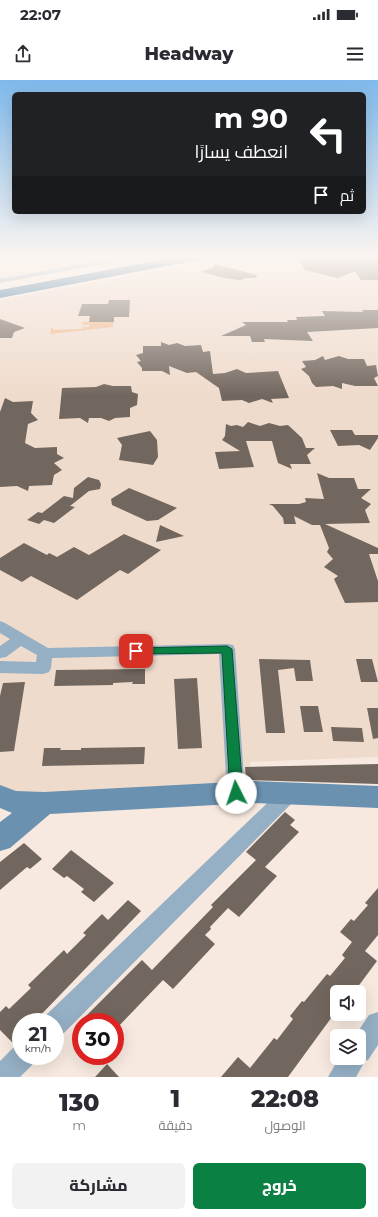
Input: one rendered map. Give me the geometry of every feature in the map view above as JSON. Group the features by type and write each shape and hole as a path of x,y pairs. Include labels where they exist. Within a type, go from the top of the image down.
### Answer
{"street":[{"path":"0,626 45,653 227,649 236,793"},
{"path":"0,653 21,639"},
{"path":"0,668 43,668 45,653"},
{"path":"0,796 13,802 44,803 236,793 290,793 378,797"},
{"path":"64,1015 290,793"},
{"path":"0,839 44,803"},
{"path":"366,1042 378,1024"},
{"path":"2,1077 14,1065"},
{"path":"341,1077 349,1065"}],"shaded area":[{"path":"0,303 378,303 378,757 250,762 252,792 0,796"},
{"path":"83,322 113,322 113,327 50,334 51,328 53,328 53,330 82,329 83,327 89,327 90,325 83,325"}],"building":[{"path":"108,303 130,303 129,317 114,317 114,322 89,322 90,316 78,316 82,304 108,304"},
{"path":"362,310 378,310 378,328 307,332 313,341 264,339 265,342 252,342 250,336 221,336 246,325 242,322 288,322 287,320 297,320 296,317 325,316 322,311 363,312"},
{"path":"0,319 25,328 14,332 12,338 0,338"},
{"path":"161,342 169,345 177,343 185,346 201,345 203,352 210,351 213,374 225,373 237,369 246,373 278,371 289,398 271,399 273,403 262,399 249,403 242,400 222,401 219,388 196,372 187,373 169,366 170,375 162,371 142,371 142,368 137,362 141,361 136,355 143,353 143,346 161,346"},
{"path":"323,356 325,360 339,356 348,359 364,359 367,366 376,365 378,376 374,378 378,386 355,386 342,383 342,389 333,386 316,387 312,383 309,376 301,369 306,367 302,361 315,360"},
{"path":"104,384 113,386 131,386 132,392 138,394 137,405 130,408 130,417 115,418 109,421 101,418 89,418 88,423 80,418 59,419 62,388 96,387"},
{"path":"5,398 13,402 33,401 31,413 38,420 28,424 25,443 35,448 57,447 57,454 64,458 54,463 62,470 54,475 52,485 29,486 28,491 17,486 0,487 0,412"},
{"path":"248,422 260,426 269,423 280,426 288,425 302,438 306,448 315,448 307,455 311,464 290,464 292,469 278,463 272,441 246,441 254,467 219,469 215,452 240,451 222,440 225,436 226,424 243,427"},
{"path":"330,430 352,430 355,435 378,435 378,438 370,450 359,445 338,446"},
{"path":"150,431 157,440 158,457 153,465 119,460 122,445 117,438"},
{"path":"317,473 329,478 354,478 358,489 371,489 361,498 371,504 365,510 370,523 325,524 378,548 378,554 369,554 378,581 378,602 345,603 334,579 338,576 324,567 333,559 327,552 329,548 320,525 312,525 294,516 296,524 284,524 283,518 273,506 269,504 299,504 306,502 305,498 324,499"},
{"path":"88,477 99,480 101,484 100,489 89,491 70,506 75,507 54,523 44,520 39,524 27,520 38,512 42,513 64,496 73,498 74,488"},
{"path":"129,488 177,508 158,520 147,521 112,505 111,499"},
{"path":"160,525 184,536 156,542"},
{"path":"124,534 161,550 128,574 120,570 77,600 31,576 22,582 0,570 0,558 24,543 47,555 49,553 57,557 74,547 89,555"},
{"path":"259,659 310,660 313,681 296,681 294,668 278,670 285,733 266,733"},
{"path":"356,659 372,659 378,682 361,682"},
{"path":"145,669 145,684 132,684 133,682 113,683 113,685 54,686 56,670"},
{"path":"197,678 202,748 178,749 174,679"},
{"path":"25,682 14,751 0,752 0,696 3,683"},
{"path":"300,706 318,706 323,732 304,732"},
{"path":"367,708 378,708 378,738 373,739"},
{"path":"331,727 362,728 364,742 333,741"},
{"path":"145,747 144,764 42,766 44,748 81,750 81,748"},
{"path":"378,764 378,784 246,780 245,767"},
{"path":"285,812 295,820 290,825 299,832 265,867 277,876 239,917 228,908 210,927 211,929 205,935 215,944 173,989 163,980 124,1021 124,1013 89,1013 142,960 152,970 213,907 211,905 256,860 246,852"},
{"path":"24,843 42,859 30,869 27,867 0,890 0,862"},
{"path":"71,850 114,883 94,902 81,892 84,889 67,876 64,878 52,869"},
{"path":"378,888 378,935 365,951 377,961 359,985 330,985 330,1020 288,1077 221,1077 238,1057 250,1068 274,1038 277,1040 293,1019 290,1016 302,1001 304,1002 327,974 330,976 345,958 342,955 352,942 340,932 351,919 354,921 368,905 365,903"},
{"path":"128,900 141,911 43,1013 12,1013 12,1042 0,1030 0,1012 6,1006 9,1009 31,988 28,985 64,950 67,954 86,935 83,933 102,914 108,920"},
{"path":"106,1065 108,1065 119,1077 95,1077"}],"route":[{"path":"136,651 227,649 236,793"}]}
